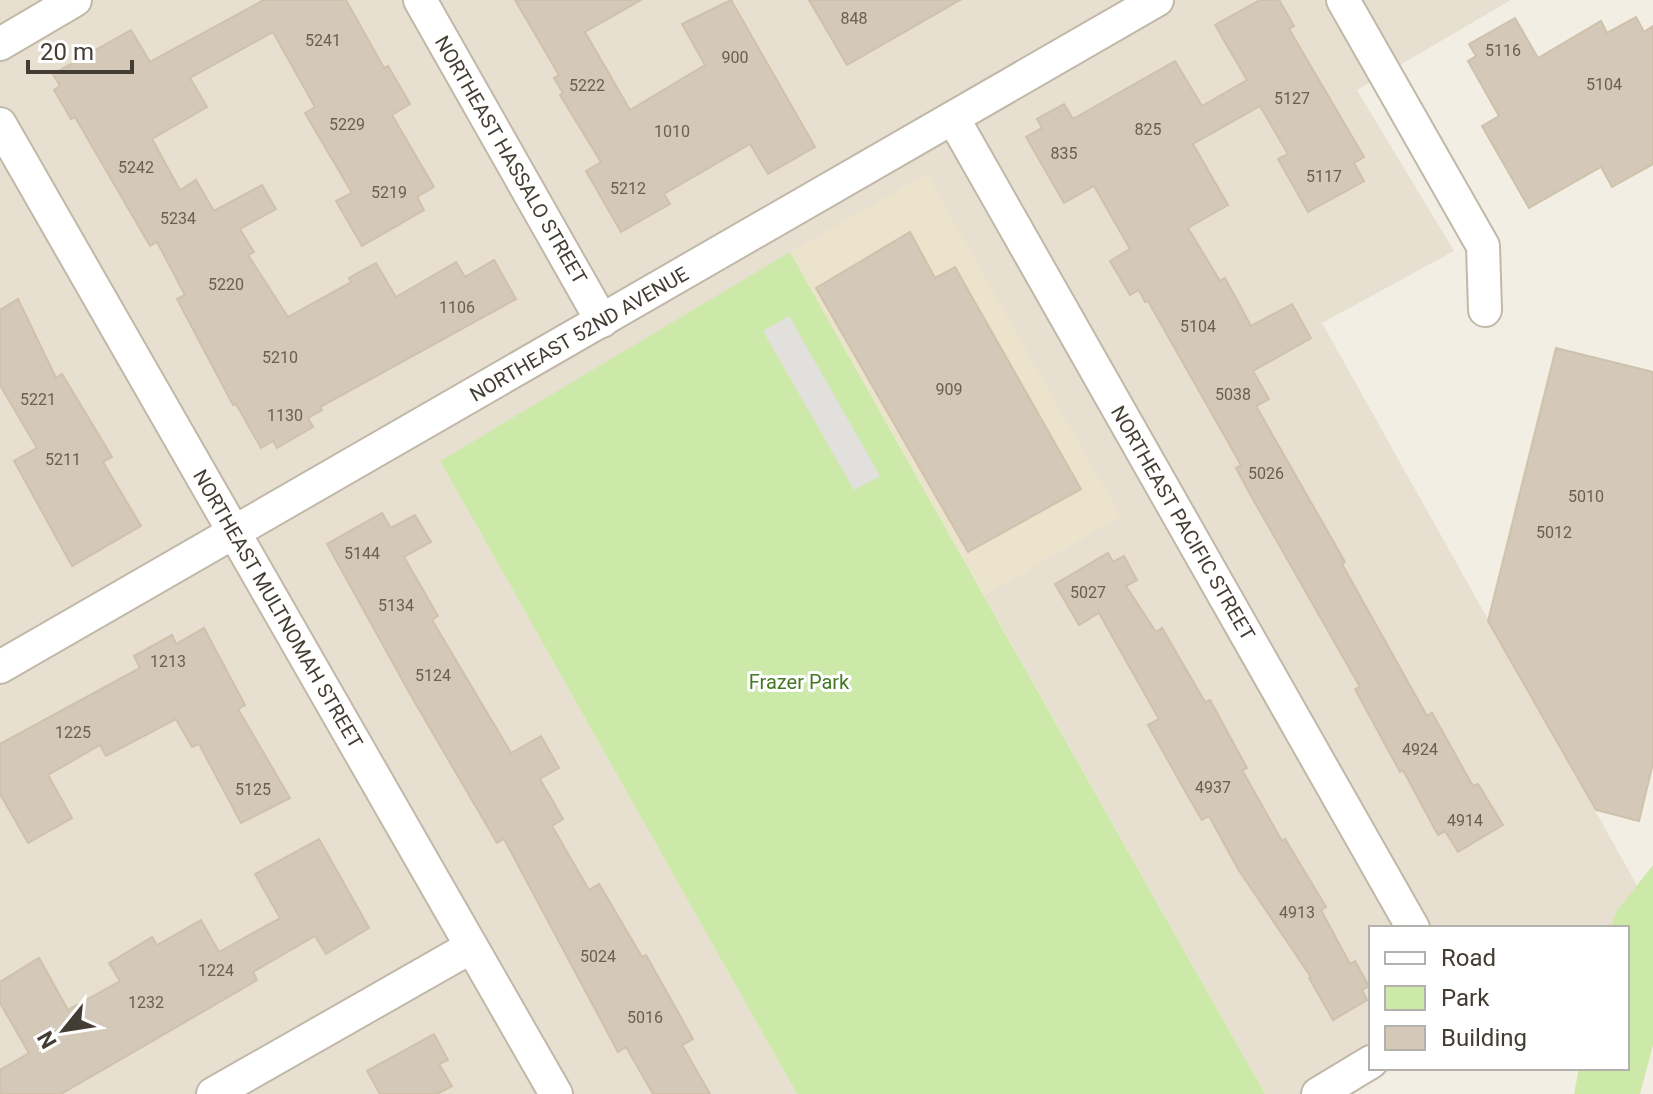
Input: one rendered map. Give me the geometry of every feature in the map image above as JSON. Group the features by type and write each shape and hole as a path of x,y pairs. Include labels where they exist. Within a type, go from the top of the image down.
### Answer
{"street":[{"path":"0,44 75,0"},
{"name":"NORTHEAST HASSALO STREET","path":"420,0 602,321"},
{"name":"NORTHEAST 52ND AVENUE","path":"0,667 1157,0"},
{"path":"1343,0 1483,246 1485,310"},
{"name":"NORTHEAST PACIFIC STREET","path":"953,118 1412,926"},
{"name":"NORTHEAST MULTNOMAH STREET","path":"0,124 556,1094"},
{"path":"213,1094 471,947"},
{"path":"1318,1094 1369,1063"}],"shaded area":[{"path":"0,0 1511,0 1357,90 1454,251 1322,323 1639,889 1616,926 1369,926 1369,1070 1391,1070 1350,1094 1265,1094 984,595 1120,516 926,175 440,461 797,1094 0,1094"},
{"path":"927,174 1120,516 984,595 790,252"},
{"path":"789,316 880,476 854,490 763,331"}],"green space":[{"name":"Frazer Park","path":"790,252 1265,1094 797,1094 440,461"},
{"path":"1653,865 1653,1045 1640,1094 1574,1094 1579,1070 1629,1070 1629,926 1612,926 1616,912"}],"building":[{"path":"264,0 346,0 384,68 388,66 410,104 392,115 434,187 417,197 424,210 362,246 336,201 352,193 305,113 315,107 273,32 190,78 207,107 152,139 180,190 196,180 214,211 262,185 276,209 240,229 254,252 248,255 288,317 351,282 349,278 376,263 396,297 456,262 465,277 494,260 516,299 320,407 322,410 308,418 313,427 277,448 273,441 261,448 236,404 233,405 177,299 185,295 157,242 150,246 75,117 71,119 54,90 60,86 53,74 131,30 150,62"},
{"path":"515,0 641,0 585,32 630,110 705,65 682,24 731,0 815,147 768,174 750,144 664,194 670,204 621,232 586,171 601,162 560,95 563,93 554,78 559,75"},
{"path":"809,0 960,0 847,65"},
{"path":"1260,0 1279,0 1294,26 1289,29 1364,157 1354,163 1364,181 1308,212 1278,159 1288,154 1260,106 1193,144 1228,205 1188,228 1220,281 1225,278 1251,326 1292,304 1311,338 1253,371 1269,399 1256,406 1345,562 1342,564 1427,716 1432,713 1473,786 1478,784 1503,825 1458,852 1445,831 1438,835 1403,770 1400,772 1355,689 1360,687 1250,494 1236,468 1241,465 1148,301 1145,302 1139,290 1130,295 1110,261 1130,249 1094,186 1064,203 1026,137 1042,128 1037,119 1064,104 1073,119 1175,61 1202,106 1247,80 1215,25"},
{"path":"1636,17 1644,32 1653,26 1653,164 1612,187 1601,167 1529,208 1482,126 1499,116 1468,61 1476,56 1469,44 1515,18 1538,58 1601,21 1607,33"},
{"path":"910,232 935,278 955,267 1081,489 968,552 816,288"},
{"path":"18,299 56,378 62,374 112,457 103,462 141,526 72,566 14,461 37,448 0,385 0,310"},
{"path":"1556,348 1653,372 1653,763 1639,821 1596,810 1488,621"},
{"path":"382,513 391,528 415,515 431,542 404,557 438,616 432,620 511,753 541,736 559,768 540,779 563,819 552,826 589,890 599,884 642,957 646,955 693,1039 682,1045 710,1094 653,1094 626,1047 618,1052 504,839 497,843 410,694 327,544"},
{"path":"1108,553 1113,562 1124,556 1137,580 1126,586 1156,632 1162,628 1205,702 1210,700 1247,768 1242,770 1282,841 1285,839 1326,907 1321,910 1350,964 1355,961 1369,986 1362,990 1367,1000 1333,1020 1311,977 1238,869 1209,816 1202,820 1189,798 1148,725 1159,719 1099,613 1079,625 1055,584"},
{"path":"204,628 245,705 238,709 290,798 241,823 199,744 192,747 176,719 106,756 100,745 48,775 72,818 28,843 0,794 0,744 140,668 134,656 172,635 176,644"},
{"path":"319,839 369,928 326,954 315,936 253,972 257,980 61,1094 0,1094 0,1070 29,1053 0,1003 0,982 39,958 68,1010 120,981 109,963 152,937 157,945 201,920 219,952 280,918 255,874"},
{"path":"434,1034 448,1060 439,1064 452,1086 437,1094 380,1094 367,1071"}]}
